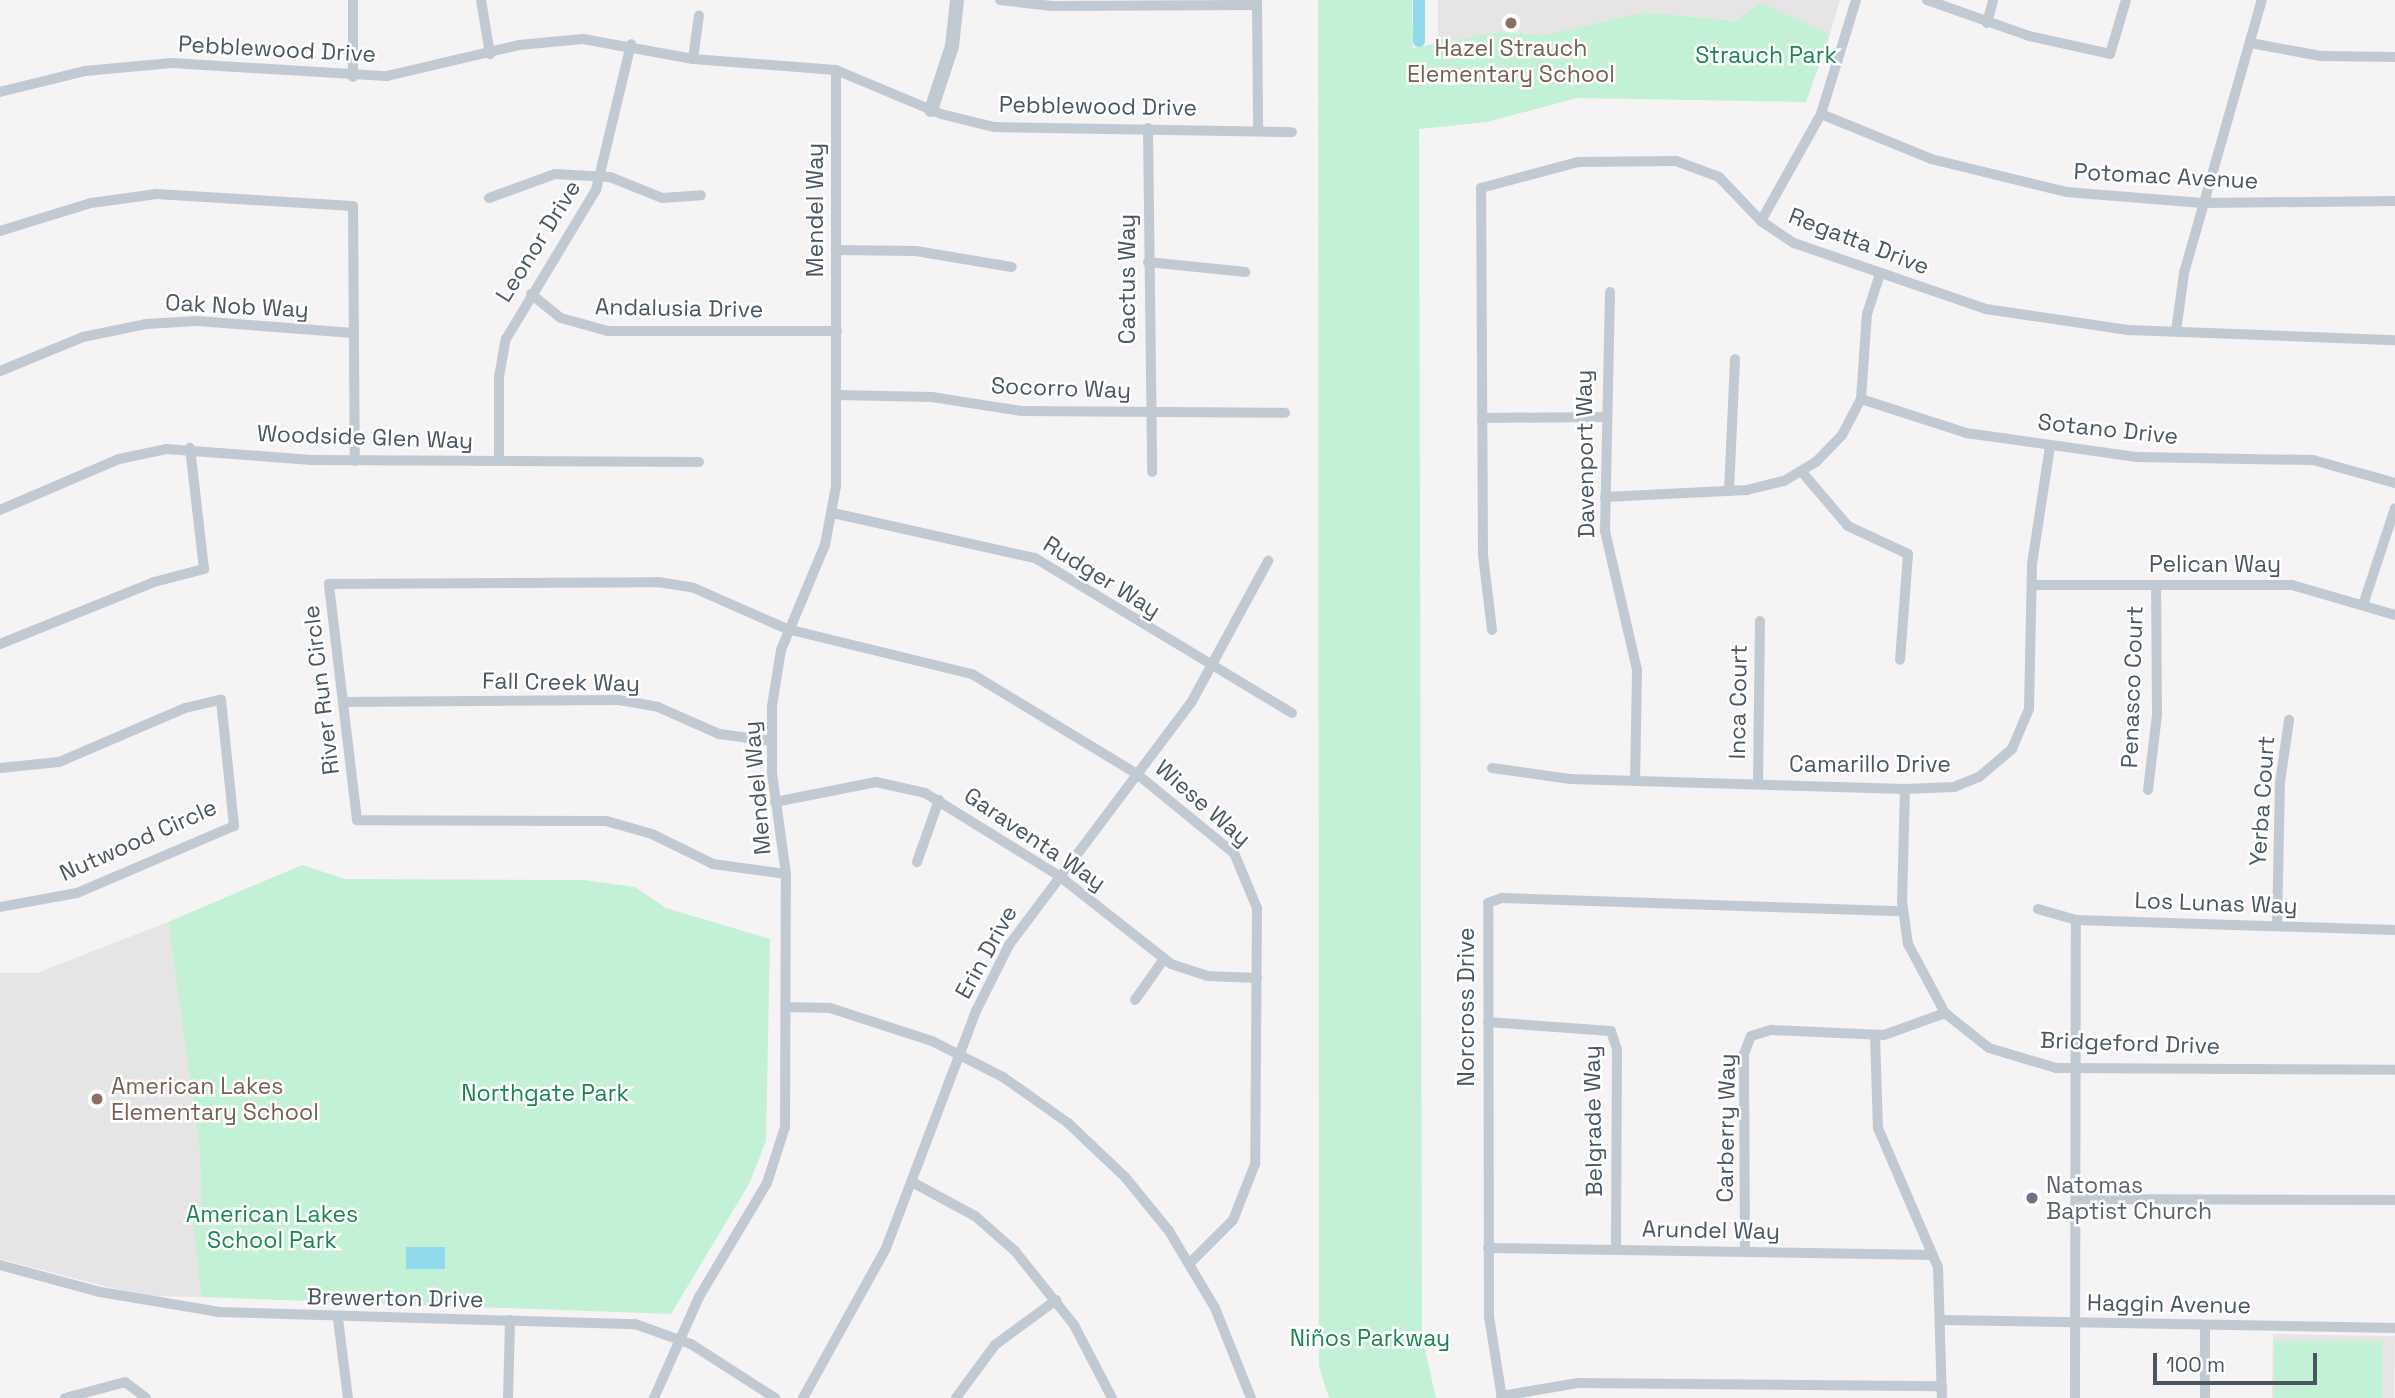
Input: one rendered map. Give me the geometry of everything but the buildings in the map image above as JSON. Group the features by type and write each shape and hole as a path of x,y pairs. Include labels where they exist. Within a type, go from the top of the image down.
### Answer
{"street":[{"path":"353,0 353,77"},
{"path":"481,0 490,54"},
{"path":"931,110 952,46 957,0"},
{"path":"1000,0 1052,6 1257,3 1258,128"},
{"path":"1761,221 1821,114 1856,0"},
{"path":"1927,0 1987,23 2110,54 2126,0"},
{"path":"1987,23 1993,0"},
{"path":"2176,331 2203,203 2262,0"},
{"path":"693,59 699,15"},
{"name":"Pebblewood Drive","path":"0,92 85,71 172,63 353,77 414,73 564,39 631,44 693,59 836,70 931,110 994,127 1258,128 1292,132"},
{"path":"2250,43 2321,57 2395,57"},
{"name":"Leonor Drive","path":"499,461 502,354 531,294 582,219 601,175 631,44"},
{"name":"Mendel Way","path":"654,1398 679,1337 775,1165 786,1107 786,874 775,802 772,741 774,687 788,629 833,513 837,395 836,70"},
{"name":"Potomac Avenue","path":"1821,114 1931,159 2020,183 2112,198 2203,203 2395,201"},
{"name":"Cactus Way","path":"1148,128 1149,411 1152,472"},
{"name":"Regatta Drive","path":"1492,631 1483,555 1481,188 1578,162 1676,161 1719,177 1761,221 1794,243 1986,309 2129,330 2395,340"},
{"path":"489,198 547,175 601,175 662,198 701,195"},
{"path":"0,231 91,203 156,194 353,206 355,461"},
{"path":"836,250 936,252 1012,267"},
{"path":"1148,262 1245,272"},
{"path":"1605,497 1766,487 1802,472 1842,435 1861,399 1867,314 1880,274"},
{"name":"Davenport Way","path":"1610,292 1605,497 1608,555 1637,670 1635,780"},
{"name":"Andalusia Drive","path":"531,294 561,317 608,331 837,331"},
{"name":"Oak Nob Way","path":"0,371 83,337 146,324 197,321 354,333"},
{"path":"1729,491 1735,359"},
{"name":"Socorro Way","path":"837,395 932,397 1021,411 1285,412"},
{"name":"Sotano Drive","path":"1861,399 1937,426 2050,446 2137,457 2313,460 2395,483"},
{"path":"1482,418 1605,417"},
{"name":"Camarillo Drive","path":"1492,768 1635,780 1905,789 1962,784 1993,768 2017,742 2031,692 2032,585 2050,446"},
{"path":"0,644 204,569 190,448"},
{"name":"Woodside Glen Way","path":"0,510 119,458 190,448 355,461 699,462"},
{"path":"1802,472 1848,526 1908,554 1900,660"},
{"path":"2363,605 2395,508"},
{"name":"Rudger Way","path":"833,513 1026,554 1210,669 1292,713"},
{"name":"Erin Drive","path":"803,1398 886,1248 960,1054 1009,945 1058,875 1137,774 1210,669 1268,561"},
{"name":"River Run Circle","path":"786,874 713,864 652,834 606,821 357,820 329,584 676,584 788,629"},
{"name":"Pelican Way","path":"2032,585 2292,585 2395,615"},
{"name":"Penasco Court","path":"2148,790 2157,715 2157,585"},
{"name":"Inca Court","path":"1758,784 1760,621"},
{"name":"Wiese Way","path":"788,629 972,674 1137,774 1239,860 1257,908 1255,1164 1233,1220 1190,1263"},
{"name":"Nutwood Circle","path":"0,768 59,762 185,708 221,700 234,826 76,893 0,907"},
{"name":"Fall Creek Way","path":"343,702 639,702 719,734 772,741"},
{"name":"Yerba Court","path":"2277,926 2280,782 2289,720"},
{"name":"Garaventa Way","path":"775,802 876,782 939,800 1058,875 1164,959 1206,976 1257,978"},
{"name":"Bridgeford Drive","path":"1905,789 1902,911 1917,969 1945,1013 2005,1055 2076,1069 2395,1070"},
{"path":"917,862 939,800"},
{"name":"Norcross Drive","path":"1502,1397 1489,1317 1488,903 1502,898 1902,911"},
{"name":"Los Lunas Way","path":"2038,909 2076,920 2395,930"},
{"path":"2075,1398 2076,920"},
{"path":"1135,1000 1164,959"},
{"path":"786,1007 857,1015 960,1054 1036,1099 1097,1149 1190,1263 1251,1398"},
{"name":"Carberry Way","path":"1745,1252 1744,1054 1751,1036 1772,1030 1875,1035 1911,1030 1945,1013"},
{"name":"Belgrade Way","path":"1488,1023 1611,1031 1617,1049 1616,1250"},
{"path":"1502,1397 1549,1386 1642,1384 1814,1392 1942,1392 1942,1320 1933,1255 1878,1128 1875,1035"},
{"path":"912,1182 997,1234 1056,1300 1112,1398"},
{"path":"2076,1199 2395,1200"},
{"name":"Arundel Way","path":"1488,1248 1933,1255"},
{"name":"Brewerton Drive","path":"0,1265 155,1303 338,1318 618,1322 679,1337 775,1398"},
{"path":"956,1398 995,1345 1056,1300"},
{"path":"338,1318 348,1398"},
{"path":"508,1398 510,1320"},
{"name":"Haggin Avenue","path":"1942,1320 2395,1328"},
{"path":"2205,1326 2205,1398"},
{"path":"65,1398 125,1382 146,1398"},
{"path":"1642,1384 1642,1398"}],"shaded area":[{"name":"Hazel Strauch Elementary School","path":"1438,0 1840,0 1830,34 1760,4 1737,21 1644,12 1545,35 1499,32 1438,47"},
{"name":"American Lakes Elementary School","path":"168,922 200,1154 201,1207 191,1209 201,1297 143,1296 0,1259 0,973 37,973"},
{"path":"2273,1334 2395,1336 2394,1398 2272,1398"}],"green space":[{"name":"Niños Parkway","path":"1318,0 1412,0 1413,48 1499,32 1545,35 1644,12 1736,21 1760,3 1830,34 1806,102 1577,98 1487,122 1419,129 1422,1337 1436,1398 1329,1398 1319,1367"},
{"name":"Northgate Park","path":"302,865 345,879 584,880 635,887 666,908 770,939 766,1141 749,1184 671,1314 201,1297 191,1208 201,1207 200,1154 168,922"},
{"path":"2274,1341 2382,1341 2382,1398 2274,1398"}],"water":[{"path":"406,1247 445,1247 445,1269 406,1269"}],"waterway":[{"path":"1419,0 1419,41"}],"place":[{"name":"Hazel Strauch Elementary School","path":"1511,23"},
{"name":"American Lakes Elementary School","path":"97,1099"},
{"name":"Natomas Baptist Church","path":"2032,1198"}],"park label":[{"name":"Strauch Park","path":"1766,55"},
{"name":"American Lakes School Park","path":"272,1227"}]}
